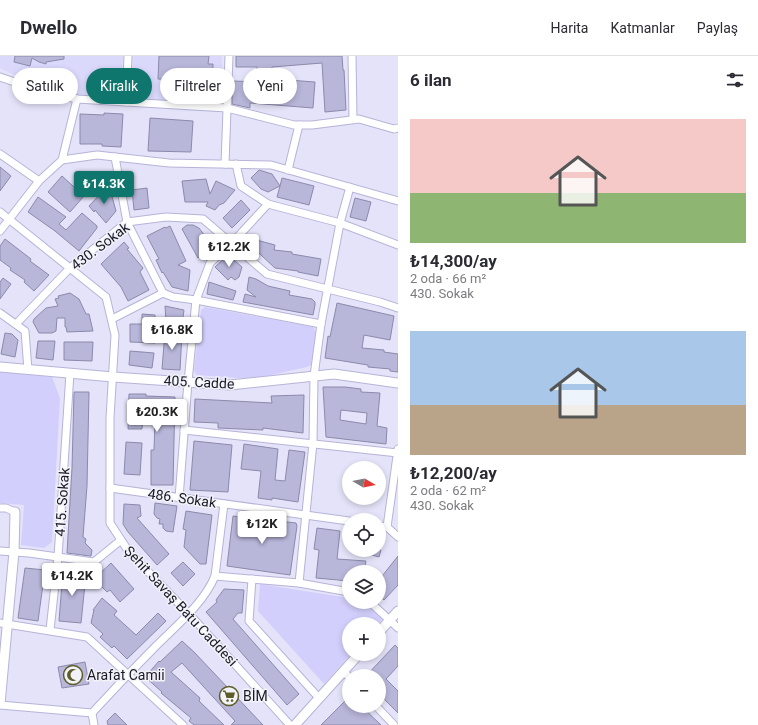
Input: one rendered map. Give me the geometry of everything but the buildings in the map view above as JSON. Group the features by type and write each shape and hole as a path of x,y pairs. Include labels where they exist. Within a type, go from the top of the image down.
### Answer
{"street":[{"path":"127,68 128,56"},
{"path":"226,164 229,56"},
{"path":"352,56 353,119"},
{"path":"0,77 12,81"},
{"path":"0,230 39,181 62,160 76,104"},
{"path":"152,104 227,108 294,125 312,125 359,119 398,128"},
{"path":"288,170 299,125"},
{"path":"0,154 39,181"},
{"path":"62,160 97,155 169,163 271,165 398,201"},
{"path":"115,157 127,222 163,293 173,297 321,324"},
{"path":"236,164 241,186 268,204 340,223 398,245"},
{"path":"299,583 312,443 314,376 321,324 340,223 350,187"},
{"path":"179,498 196,300 210,263 232,244 268,204"},
{"name":"Şehit Savaş Batu Caddesi","path":"0,212 106,297 115,335 110,418 110,523 128,552 188,613 290,725"},
{"name":"430. Sokak","path":"16,324 70,268 127,222 166,217 203,219 267,274 380,302 398,308"},
{"path":"112,319 163,293"},
{"path":"0,313 25,331 28,370"},
{"name":"405. Cadde","path":"0,367 230,385 334,374 398,383"},
{"name":"415. Sokak","path":"50,630 58,557 70,373"},
{"path":"184,430 398,452"},
{"path":"398,449 387,527 398,537"},
{"name":"486. Sokak","path":"110,488 342,520"},
{"path":"92,713 127,674 188,613 210,587 215,576 224,504"},
{"path":"0,508 6,508 15,512 14,552 4,623 0,705 92,713"},
{"path":"0,551 94,562 121,540"},
{"path":"215,576 299,583 342,591"},
{"path":"252,579 249,621 319,698"},
{"path":"378,609 398,628"},
{"path":"386,624 398,611"},
{"path":"4,623 87,637 184,725"},
{"path":"295,725 319,698 342,678"},
{"path":"92,713 94,725"},
{"path":"383,713 394,725"}],"shaded area":[{"path":"0,56 123,56 122,68 86,68 86,96 78,96 78,68 12,68 12,74 0,68"},
{"path":"133,56 222,56 222,68 160,68 160,100 152,99 152,68 133,68"},
{"path":"205,307 313,327 317,334 311,365 262,377 239,378 197,375 194,371 201,310"},
{"path":"0,372 52,377 60,398 52,542 44,548 21,545 24,505 0,503"},
{"path":"260,584 342,597 342,609 371,609 380,617 342,617 342,661 345,661 324,684 258,611"}],"place":[{"name":"Arafat Camii","path":"73,675"},
{"name":"BİM","path":"229,696"}]}
